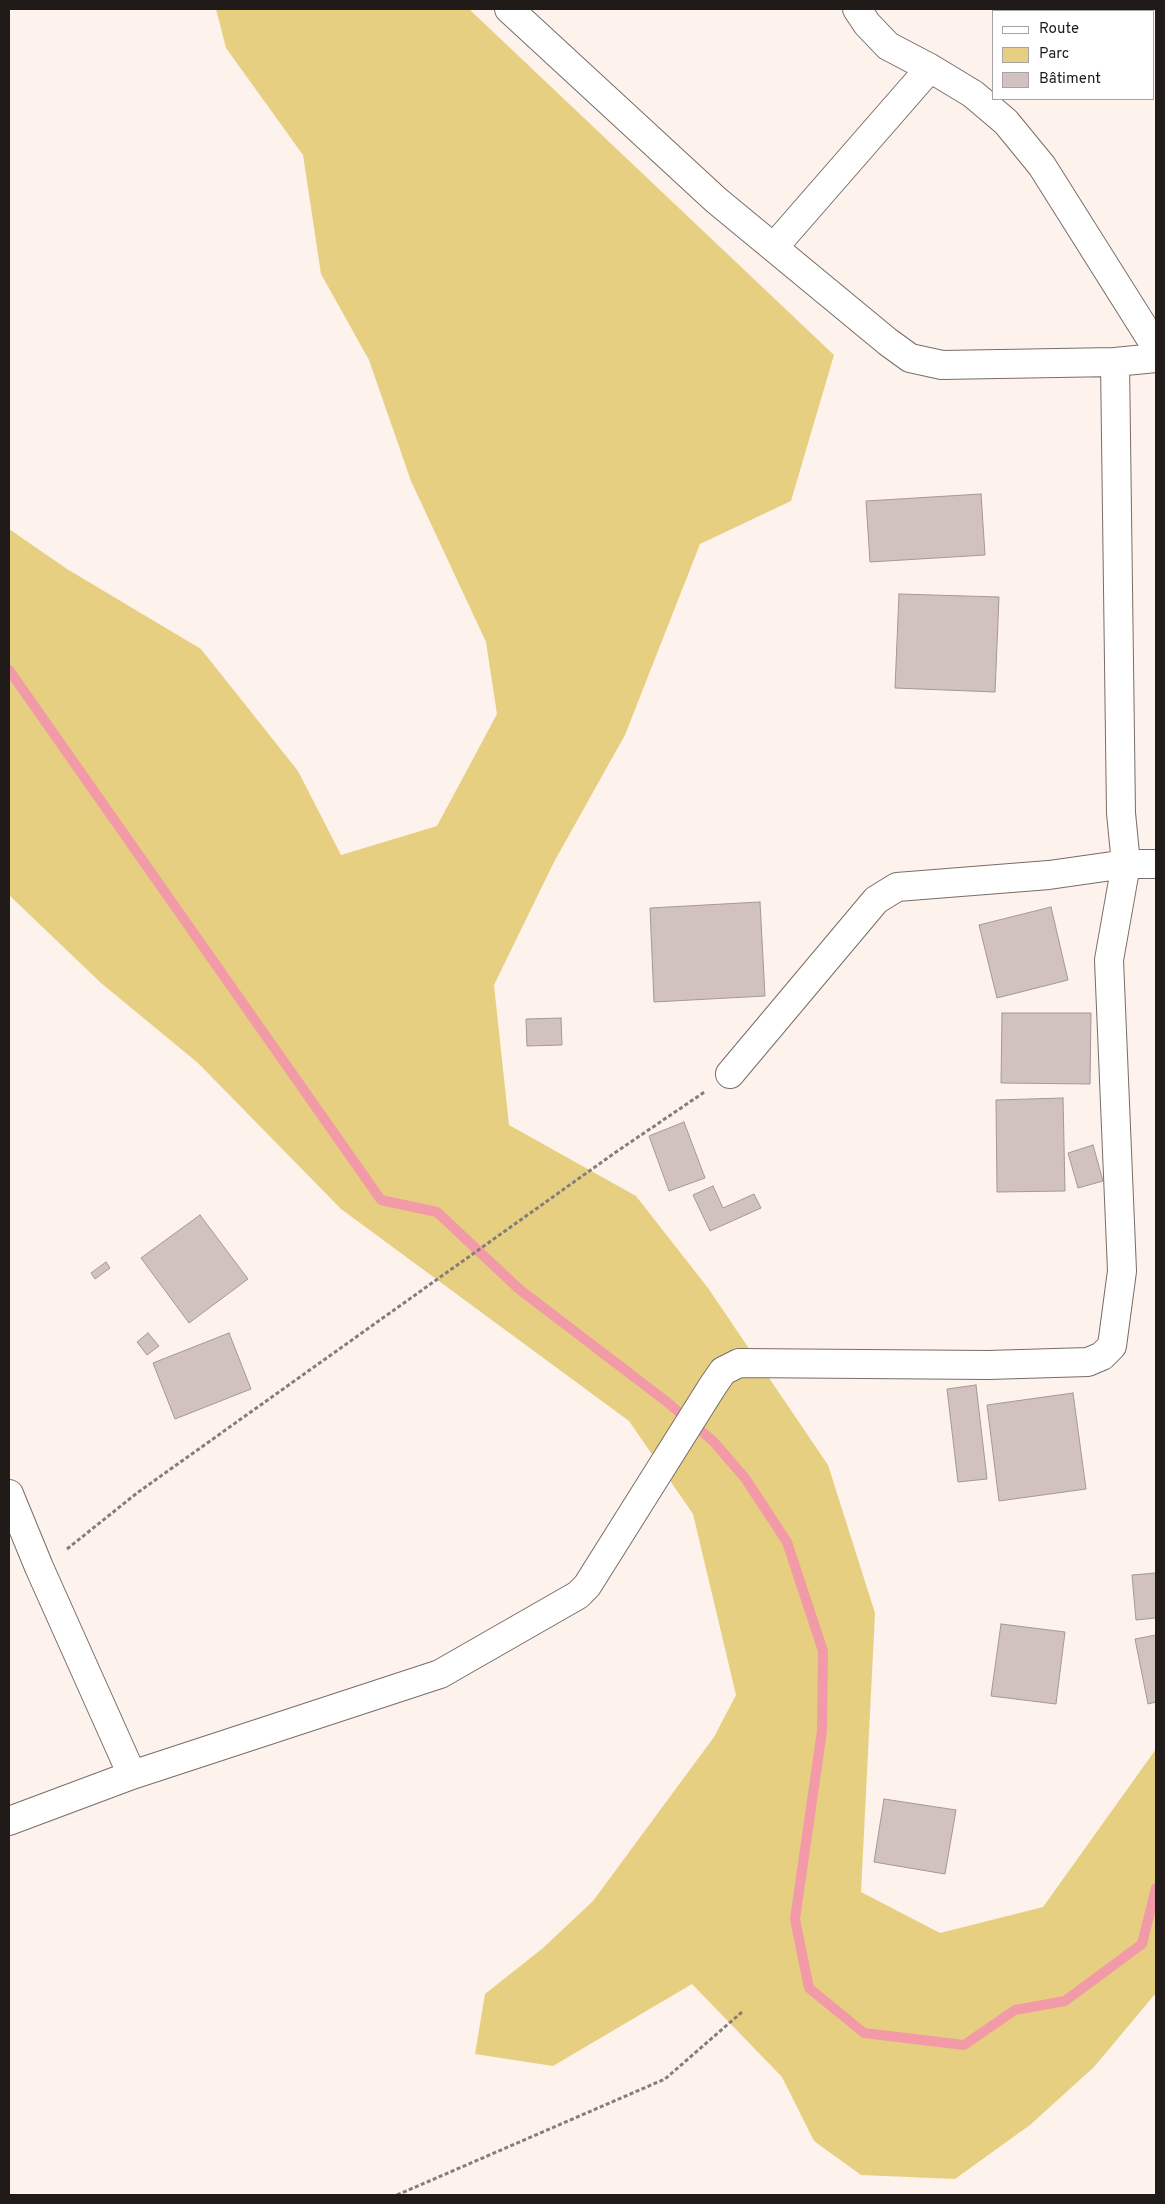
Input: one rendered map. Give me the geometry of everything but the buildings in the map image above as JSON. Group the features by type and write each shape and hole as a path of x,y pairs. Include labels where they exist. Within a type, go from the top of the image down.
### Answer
{"street":[{"path":"509,9 716,200 910,358 942,365 1115,362 1156,358"},
{"path":"857,9 867,24 888,46 973,94 1006,122 1042,166 1156,347"},
{"path":"774,247 930,68"},
{"path":"9,1821 132,1775 440,1674 578,1595 587,1586 712,1387 723,1372 739,1363 988,1365 1088,1362 1102,1356 1112,1346 1122,1271 1109,960 1126,864 1122,814 1115,362"},
{"path":"730,1074 876,900 897,887 1049,875 1126,864 1156,864"},
{"path":"9,1494 39,1567 132,1775"}],"path":[{"path":"39,1567 78,1541 137,1493 616,1152 730,1074"},
{"path":"397,2195 665,2079 742,2012"}],"green space":[{"path":"216,9 469,9 834,355 791,501 700,544 625,735 554,862 494,985 509,1125 636,1196 708,1288 828,1465 875,1613 861,1892 940,1933 1043,1907 1156,1749 1156,1993 1094,2067 1030,2125 955,2179 861,2175 814,2141 782,2077 692,1984 553,2066 475,2054 485,1994 543,1948 593,1901 714,1737 736,1695 693,1514 629,1421 341,1209 198,1063 101,983 9,895 9,529 67,569 201,649 298,771 341,855 437,826 497,714 486,642 411,481 369,360 321,274 303,155 226,48"}],"waterway":[{"path":"9,670 381,1200 437,1212 519,1289 667,1402 713,1441 745,1478 787,1542 823,1651 822,1731 795,1919 809,1988 864,2033 964,2045 1015,2010 1065,2001 1142,1944 1156,1888"}]}
